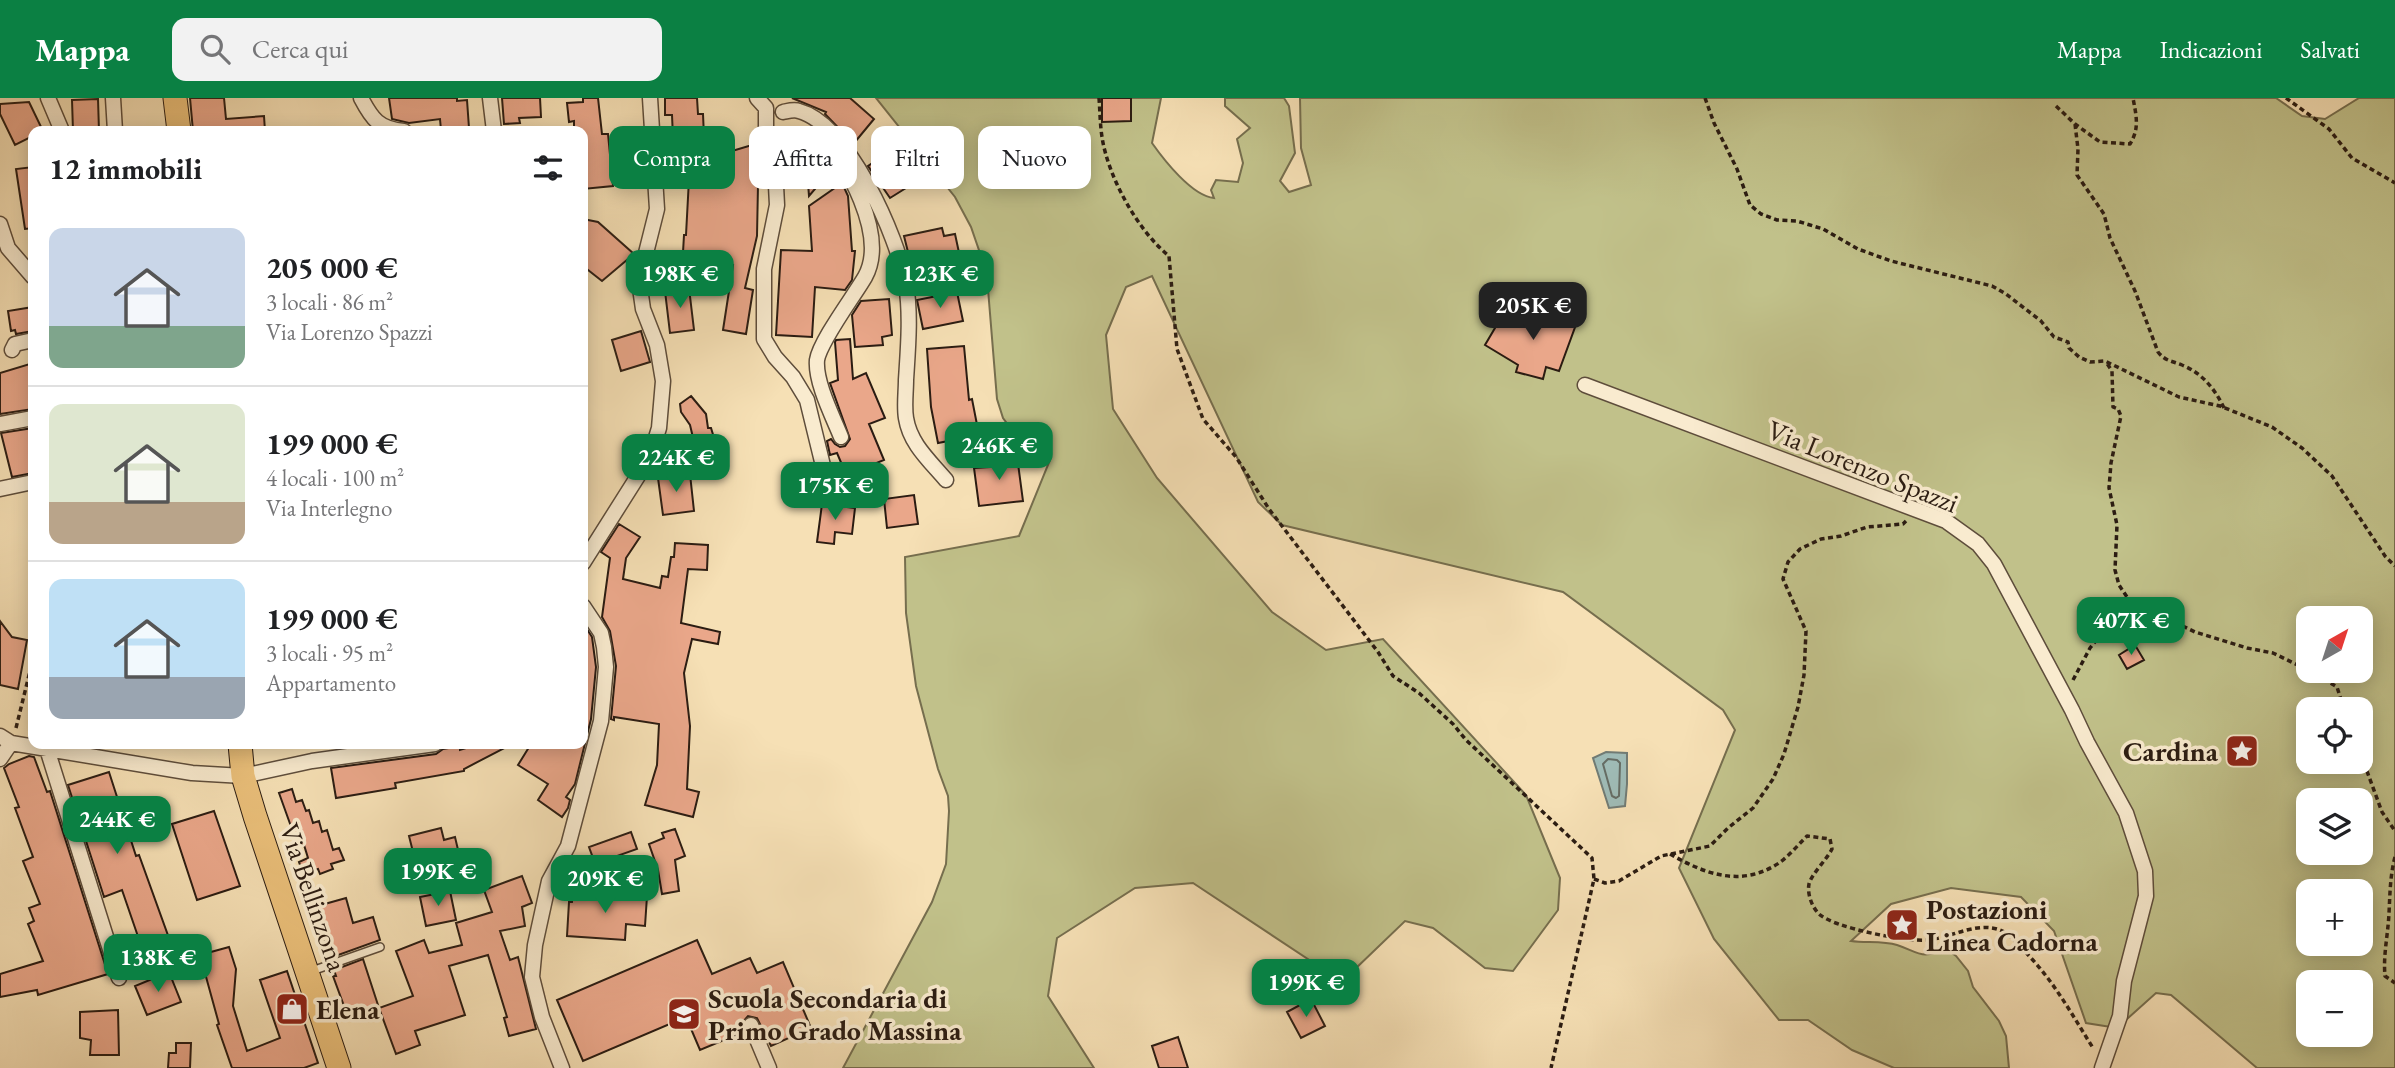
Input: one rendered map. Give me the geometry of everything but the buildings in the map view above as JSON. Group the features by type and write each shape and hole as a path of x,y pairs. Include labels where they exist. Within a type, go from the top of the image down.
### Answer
{"main road":[{"path":"175,98 178,126"},
{"name":"Via Bellinzona","path":"240,749 243,776 339,1068"}],"street":[{"path":"48,98 59,126"},
{"path":"113,98 115,126"},
{"path":"360,98 370,116 383,126"},
{"path":"490,98 493,126"},
{"path":"588,555 650,457 659,428 663,381 657,345 643,309 639,281 657,209 650,98"},
{"path":"762,103 811,127 828,143 844,167 866,211 873,249 870,267 817,359 819,379 841,437"},
{"path":"762,103 766,141 775,166 777,205 764,269 764,339 807,400 826,478"},
{"path":"783,113 797,110 815,119 836,137 877,202 893,238 906,283 909,318 906,417 919,449 946,480"},
{"path":"0,224 8,248 28,270"},
{"path":"12,350 15,344 28,341"},
{"name":"Via Lorenzo Spazzi","path":"1585,385 1946,521 1978,544 1994,564 2126,813 2145,871 2146,896 2124,981 2120,1016 2103,1066"},
{"path":"0,424 28,419"},
{"path":"0,489 28,483"},
{"path":"562,1068 542,1017 532,977 535,944 549,881 568,846 600,720 607,667 601,633 588,614"},
{"path":"0,759 6,740 28,745"},
{"path":"119,978 47,749 192,773 243,776 312,761 399,749"},
{"path":"751,1025 769,1068"}],"lane":[{"path":"309,972 380,947"}],"path":[{"path":"1099,98 1102,139 1115,179 1126,202 1156,246 1169,256 1177,349 1203,419 1236,457 1269,509 1378,652 1393,676 1419,693 1453,724 1466,740 1592,858 1594,879 1551,1068"},
{"path":"1705,98 1750,205 1761,214 1823,229 1858,249 1891,261 1998,289 2049,328 2054,337 2068,342 2069,348 2079,357 2090,362 2105,361 2179,397 2225,408 2272,427 2302,448 2332,476 2385,556 2395,565"},
{"path":"2056,106 2099,142 2130,144 2136,135 2137,120 2133,98"},
{"path":"2286,98 2329,129 2353,158 2395,183"},
{"path":"2075,124 2077,175 2104,214 2110,238 2136,291 2158,352 2164,359 2197,373 2217,392 2225,408"},
{"path":"2105,361 2112,371 2113,407 2118,409 2121,416 2111,463 2109,488 2117,525 2115,570 2119,585 2129,600 2195,632 2273,653 2296,664"},
{"path":"1594,879 1605,883 1619,881 1661,856 1710,846 1753,808 1773,779 1784,754 1804,676 1806,631 1783,579 1788,562 1800,549 1821,540 1867,527 1903,524 1909,518 1905,506"},
{"path":"2072,710 2070,690 2075,673 2090,648 2129,600"},
{"path":"2330,683 2337,687 2340,697"},
{"path":"6,740 23,706 28,684"},
{"path":"2368,774 2382,812 2395,831"},
{"path":"1670,854 1699,870 1727,877 1755,873 1779,863 1807,836 1830,839 1832,849 1809,882 1809,898 1819,914 1837,925 1913,941 1930,940 1981,928 2005,932 2038,963 2069,1008 2103,1066"},
{"path":"2395,857 2388,892 2389,914 2384,958 2385,976 2395,983"}],"green space":[{"path":"876,98 1161,98 1152,143 1188,184 1214,198 1211,190 1216,180 1238,182 1243,163 1237,139 1250,128 1225,106 1225,98 1284,98 1289,106 1295,153 1280,181 1289,192 1311,185 1301,148 1300,98 2276,98 2302,116 2325,119 2359,98 2395,98 2395,1068 2257,1068 2171,995 2156,993 2117,1028 2086,1023 2054,931 2021,897 1951,888 1891,904 1851,941 1892,944 1926,955 1945,948 1956,956 1968,971 1973,987 1999,1021 2006,1036 2009,1068 1894,1068 1852,1050 1808,1020 1779,1020 1714,939 1679,868 1735,730 1723,710 1563,592 1282,525 1258,502 1152,276 1126,287 1106,335 1113,409 1157,478 1272,612 1326,650 1383,639 1526,795 1560,878 1558,910 1513,971 1485,968 1433,928 1405,921 1353,971 1332,975 1193,883 1135,888 1057,938 1048,996 1094,1068 843,1068 932,902 946,864 948,796 916,686 906,613 905,557 1019,536 1050,460 1027,446 1003,418 997,399 988,289 971,227 949,189 964,189 964,126 898,126"}],"water":[{"path":"1606,752 1627,753 1625,806 1609,808 1593,758"}],"place":[{"name":"Cardina","path":"2242,751"},
{"name":"Postazioni Linea Cadorna","path":"1902,925"},
{"name":"Elena","path":"292,1009"},
{"name":"Scuola Secondaria di Primo Grado Massina","path":"684,1014"}]}
